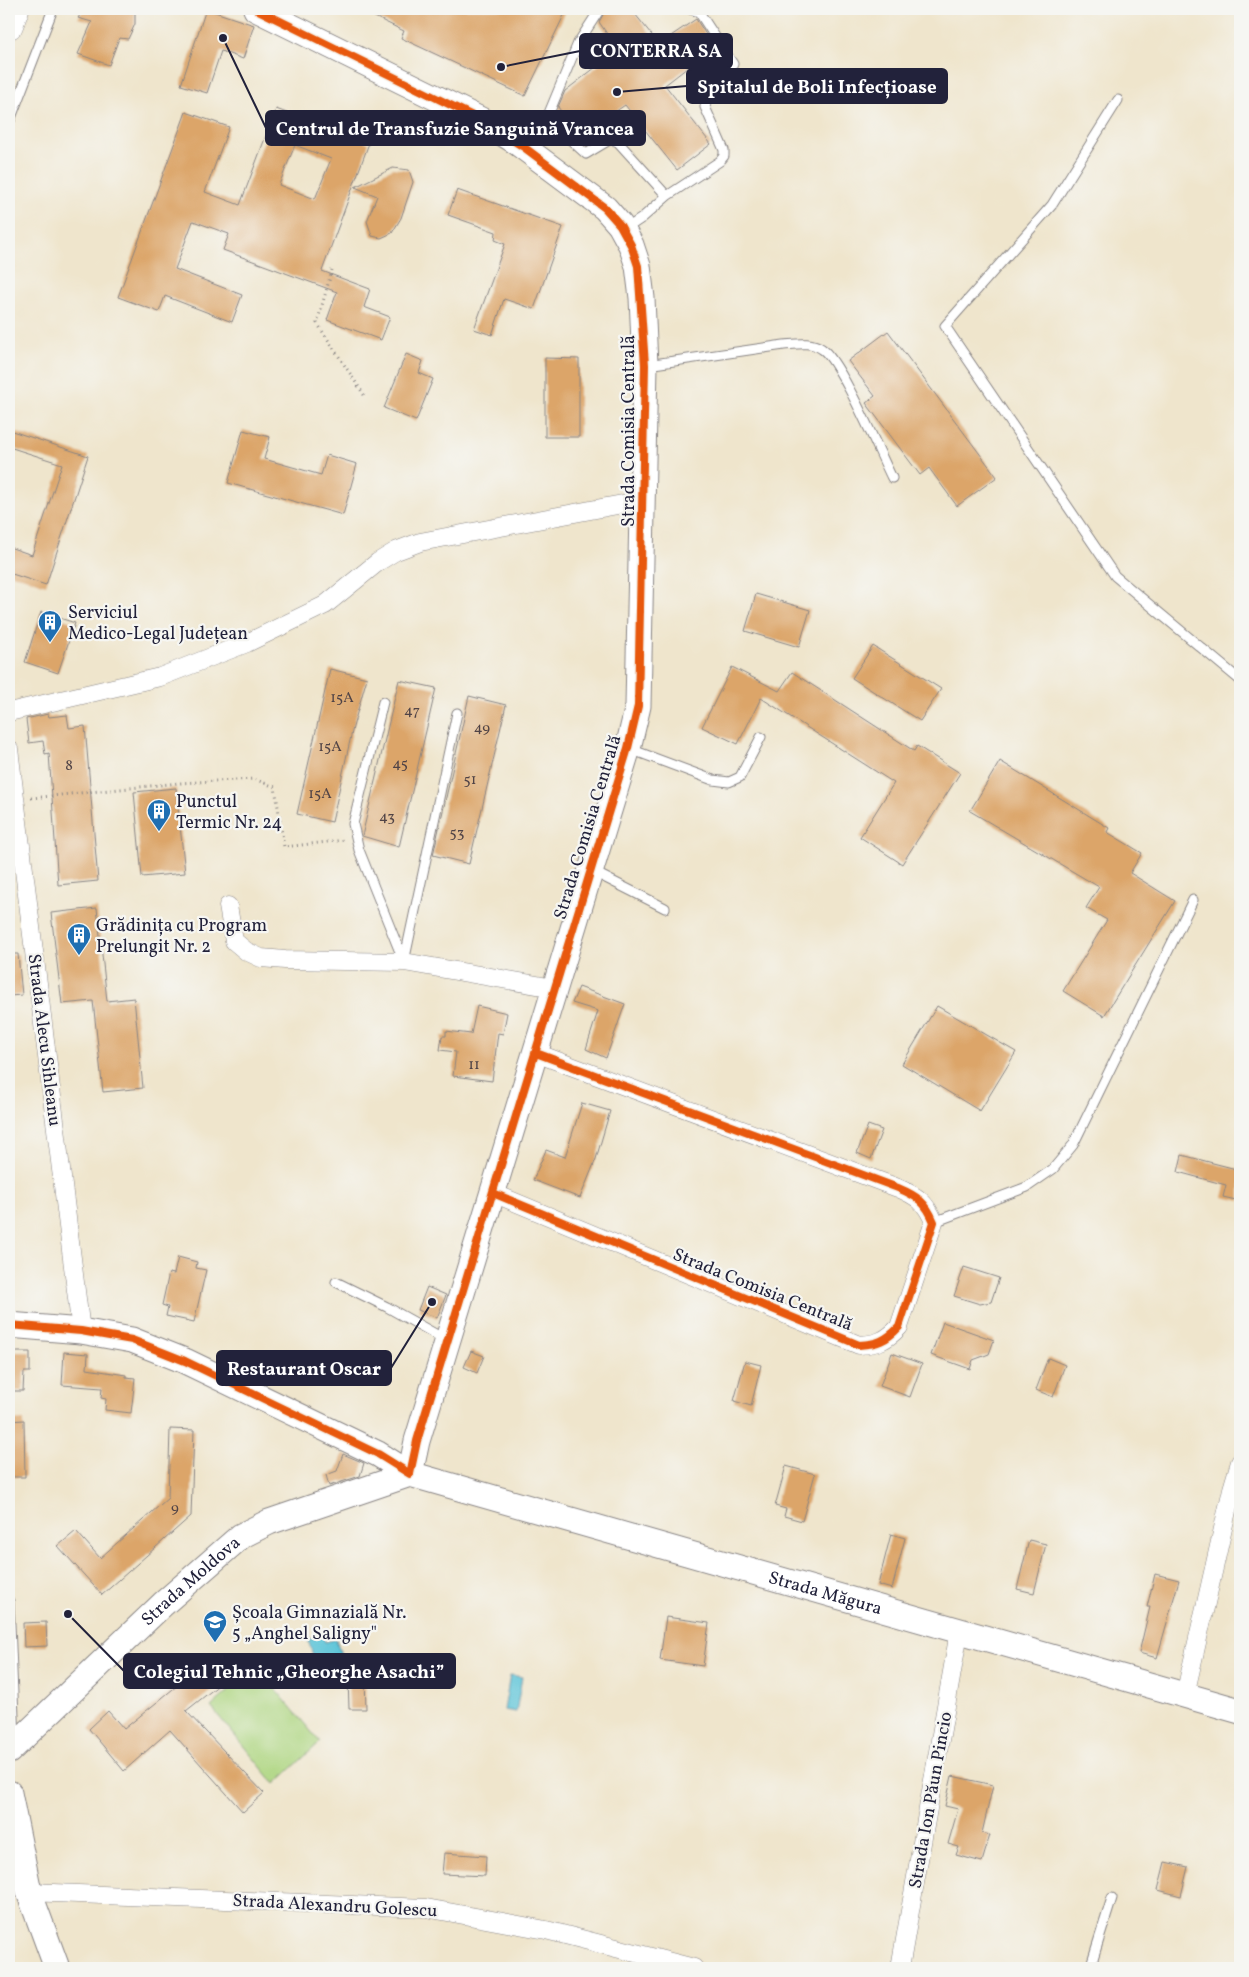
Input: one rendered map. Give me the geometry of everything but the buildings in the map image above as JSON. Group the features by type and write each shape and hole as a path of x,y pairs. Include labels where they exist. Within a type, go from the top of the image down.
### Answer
{"main road":[{"path":"9,25 15,9"}],"street":[{"name":"Strada Comisia Centrală","path":"256,9 483,121 566,178 605,208 623,231 638,266 642,298 645,365 644,500 638,706 628,748 492,1193 410,1474"},
{"path":"9,712 160,677 246,643 325,605 378,562 396,551 420,542 644,500"},
{"name":"Strada Alecu Sihleanu","path":"9,749 81,1331"},
{"path":"228,906 234,941 246,951 261,958 404,962 554,988"},
{"path":"536,1053 898,1188 920,1198 929,1209 934,1222"},
{"name":"Strada Comisia Centrală","path":"492,1193 859,1345 878,1344 889,1338 899,1327 934,1222"},
{"name":"Strada Măgura","path":"9,1325 81,1331 132,1340 176,1358 378,1454 410,1474 1240,1712"},
{"path":"1185,1695 1240,1462"},
{"name":"Strada Moldova","path":"12,1748 163,1604 241,1536 269,1522 410,1474"},
{"name":"Strada Ion Păun Pincio","path":"900,1968 959,1632"},
{"path":"9,1793 29,1892 58,1968"},
{"name":"Strada Alexandru Golescu","path":"29,1892 426,1908 546,1930 694,1968"}],"lane":[{"path":"9,122 53,9"},
{"path":"600,9 578,43 548,113 551,122 586,154 611,139 618,142 667,196"},
{"path":"623,231 642,218 667,196 720,161 724,156 724,150 705,107 708,97 731,72 733,64 730,55 699,12 690,9"},
{"path":"1118,100 1052,206 945,326 1115,576 1240,680"},
{"path":"645,365 806,343 823,349 840,372 892,478"},
{"path":"384,702 353,824 359,850 404,962"},
{"path":"404,962 457,713"},
{"path":"628,748 713,780 729,782 740,777 761,737"},
{"path":"590,870 665,908"},
{"path":"934,1222 1027,1188 1058,1163 1072,1145 1193,900"},
{"path":"336,1282 387,1307 448,1341"},
{"path":"9,1601 12,1748"},
{"path":"1090,1968 1112,1898"}],"path":[{"path":"332,270 317,323 366,398"},
{"path":"15,800 114,788 254,779 275,787 284,847 356,838"}],"green space":[{"path":"256,1666 320,1742 275,1784 211,1707"}],"water":[{"path":"323,1635 325,1642 336,1639 345,1668 328,1674 323,1658 315,1661 308,1640"},
{"path":"510,1675 522,1677 516,1712 504,1710"}],"cycle path":[{"path":"9,1325 81,1331 132,1340 185,1361 378,1454 410,1474 417,1441 628,748 638,706 645,365 638,266 631,245 620,225 605,208 525,148 483,121 256,9"},
{"path":"493,1193 859,1345 881,1341 890,1336 899,1327 934,1222 928,1209 920,1200 898,1188 536,1053"}],"place":[{"name":"Centrul de Transfuzie Sanguină Vrancea","path":"223,38"},
{"name":"CONTERRA SA","path":"501,67"},
{"name":"Spitalul de Boli Infecțioase","path":"617,92"},
{"name":"Serviciul Medico-Legal Județean","path":"50,643"},
{"name":"Punctul Termic Nr. 24","path":"159,832"},
{"name":"Grădinița cu Program Prelungit Nr. 2","path":"79,956"},
{"name":"Restaurant Oscar","path":"432,1302"},
{"name":"Colegiul Tehnic „Gheorghe Asachi”","path":"68,1614"},
{"name":"Școala Gimnazială Nr. 5 „Anghel Saligny\"","path":"215,1643"}]}
